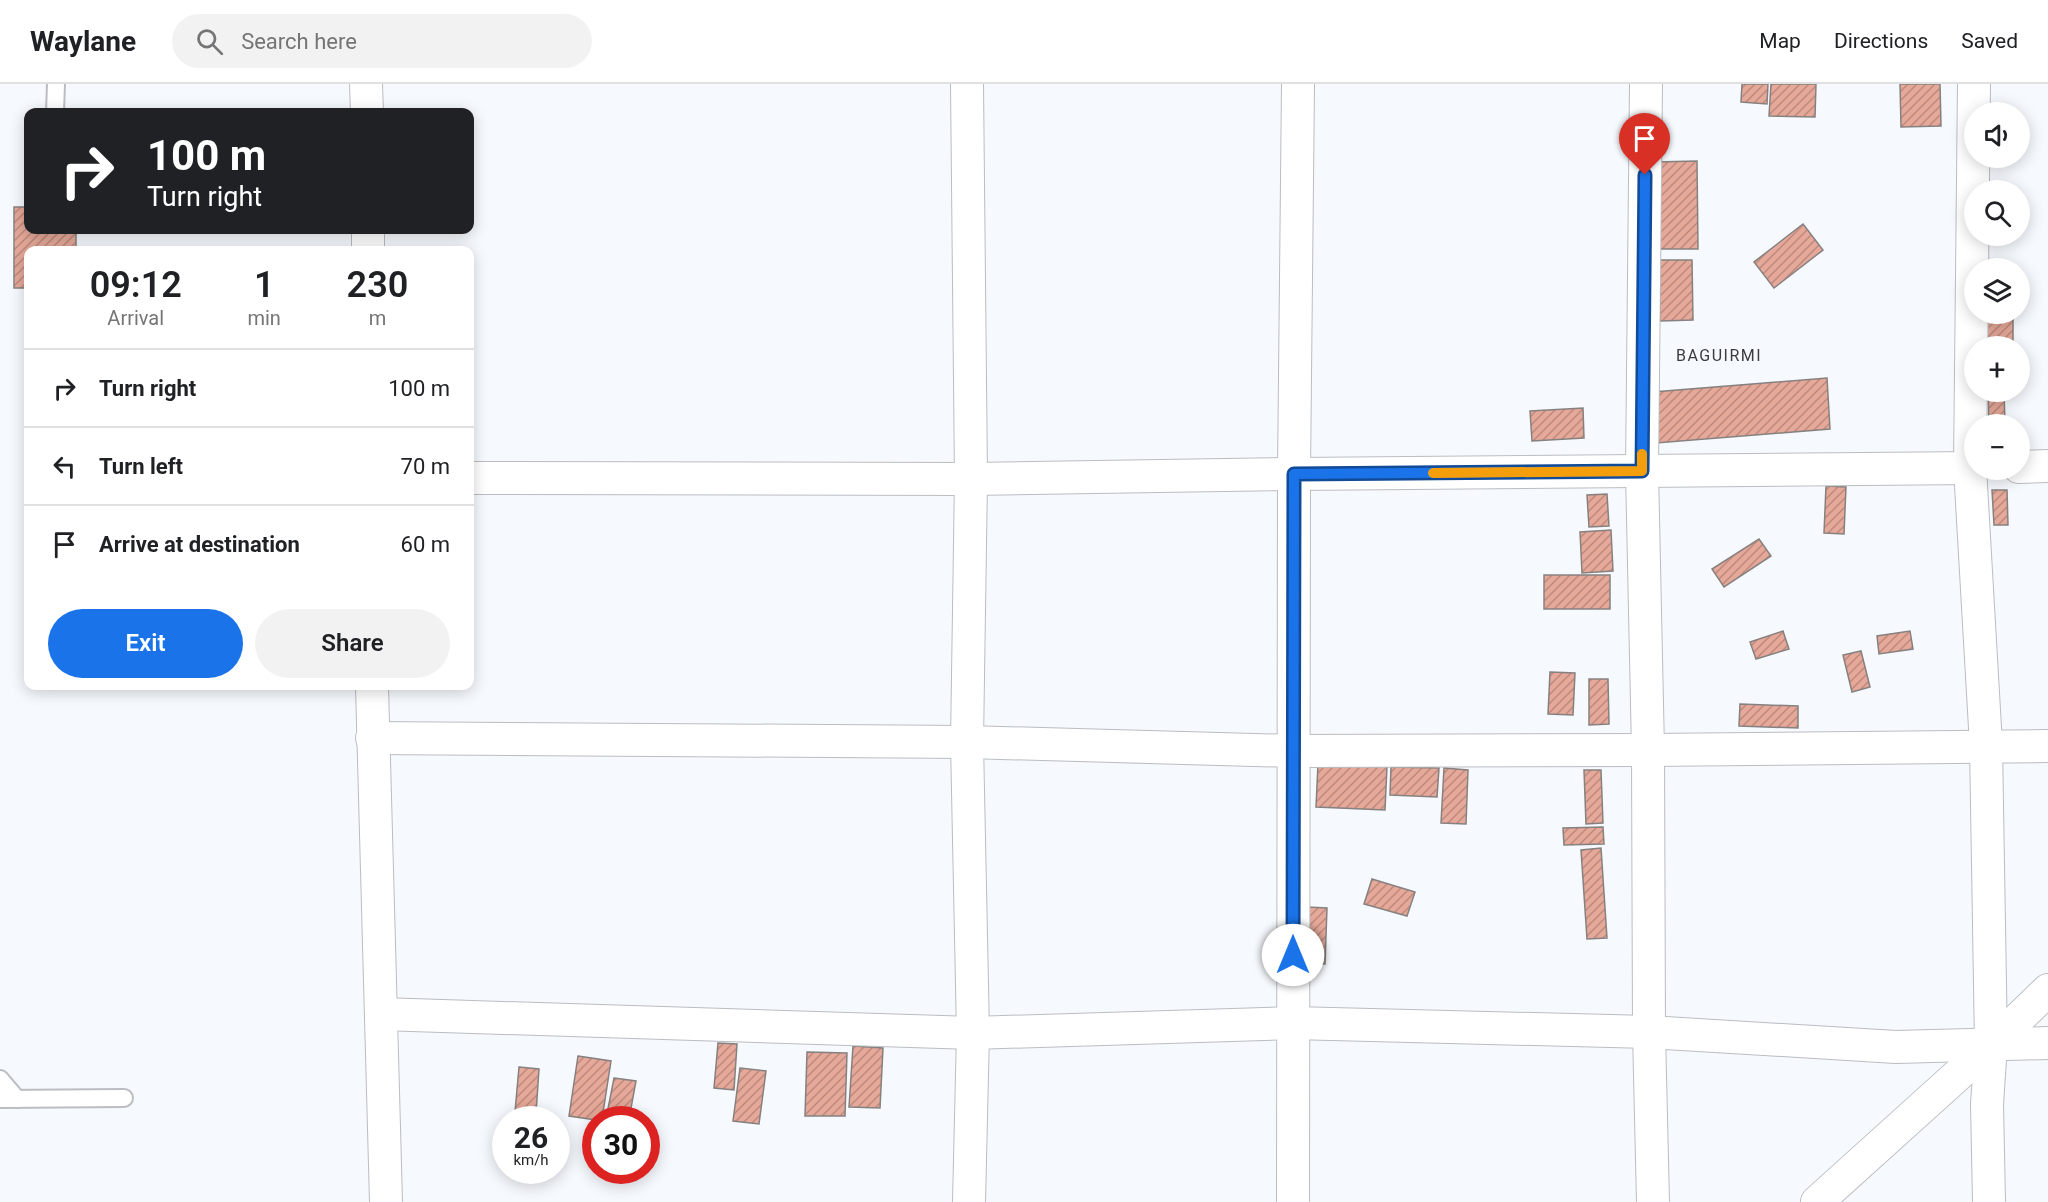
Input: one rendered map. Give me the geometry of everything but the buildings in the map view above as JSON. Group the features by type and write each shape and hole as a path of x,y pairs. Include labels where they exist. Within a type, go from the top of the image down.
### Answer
{"street":[{"path":"366,84 367,108"},
{"path":"968,84 971,479 967,742 973,1033 969,1202"},
{"path":"1293,1202 1294,474 1298,84"},
{"path":"1646,84 1642,471 1648,750 1649,1032 1653,1202"},
{"path":"1972,414 1974,84"},
{"path":"2030,467 2048,466"},
{"path":"474,478 971,479 1964,468"},
{"path":"1973,480 1986,745 1991,1045 1987,1104 1989,1202"},
{"path":"372,690 386,1202"},
{"path":"372,738 967,742 1294,751 2048,746"},
{"path":"1817,1202 1991,1045 2048,990"},
{"path":"381,1014 973,1033 1293,1023 1649,1032 1896,1047 2048,1043"}],"lane":[{"path":"56,84 56,108"},
{"path":"0,1079 17,1099"},
{"path":"0,1100 124,1098"}],"slow traffic":[{"path":"1433,473 1642,471 1642,454"}],"district":[{"name":"BAGUIRMI","path":"1719,355"}],"route":[{"path":"1293,955 1294,474 1642,471 1645,175"}]}
